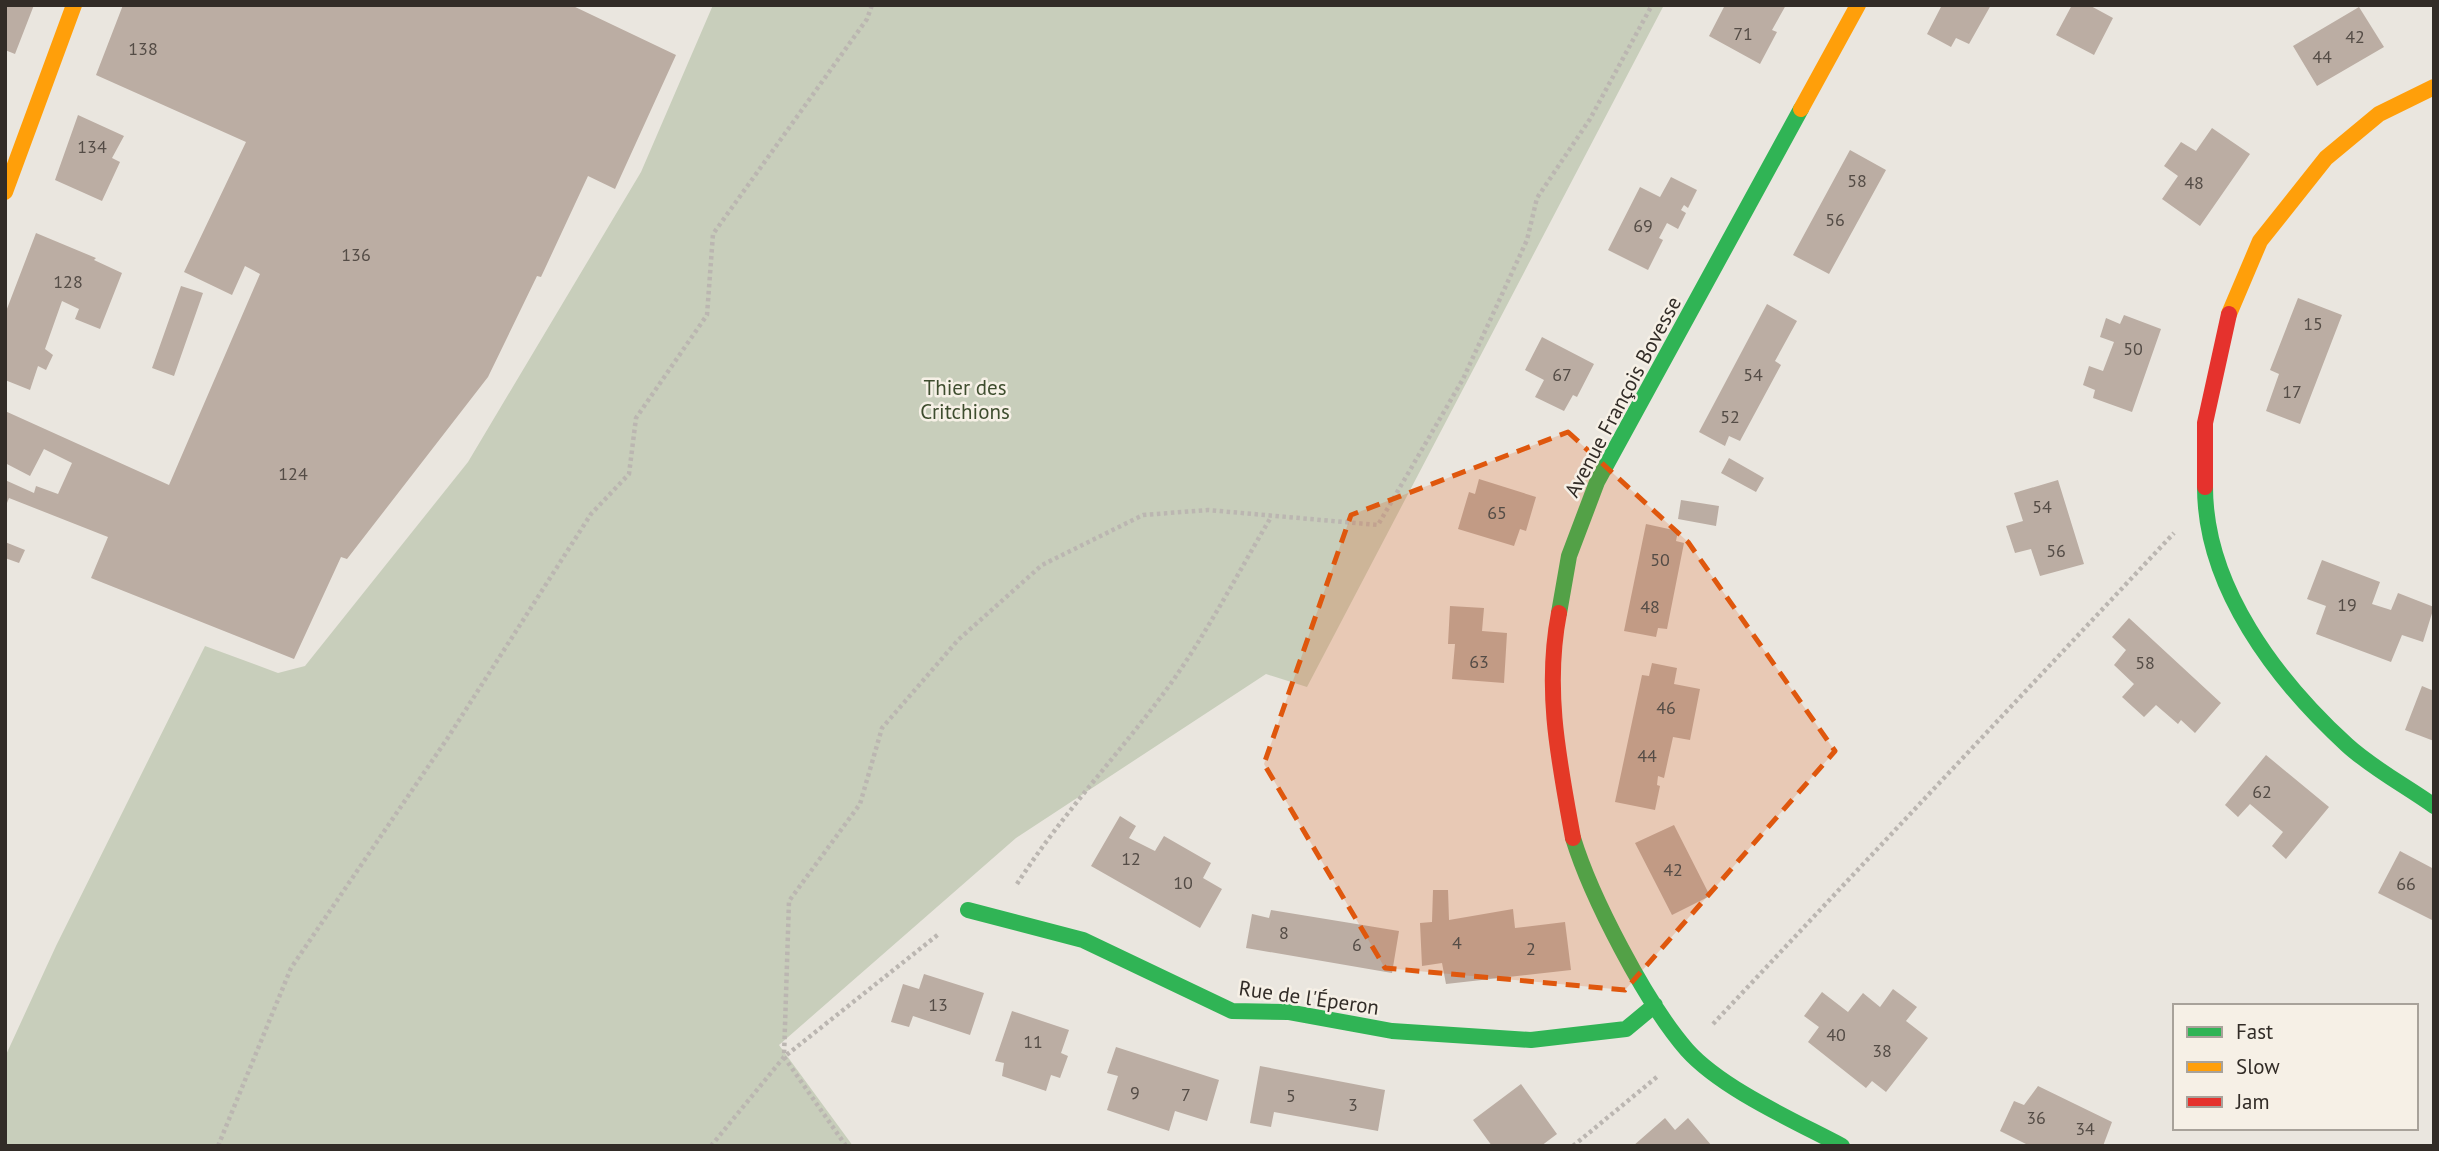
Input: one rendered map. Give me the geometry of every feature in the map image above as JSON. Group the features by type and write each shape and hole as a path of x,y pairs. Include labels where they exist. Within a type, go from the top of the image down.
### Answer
{"street":[{"path":"5,192 74,5"},
{"name":"Avenue François Bovesse","path":"1842,1146 1744,1094 1688,1051 1655,1005 1609,925 1573,840 1553,730 1553,643 1569,556 1597,482 1858,5"},
{"path":"2434,87 2379,114 2326,158 2260,241 2225,322 2205,423 2205,499 2221,576 2274,669 2348,747 2434,806"},
{"name":"Rue de l'Éperon","path":"968,910 1083,940 1232,1011 1289,1012 1392,1031 1531,1040 1626,1029 1655,1005"}],"path":[{"path":"218,1146 291,968 447,739 591,513 629,474 636,418 707,315 713,234 867,19 872,5"},
{"path":"846,1146 784,1057 789,901 860,804 882,728 958,640 1042,565 1143,515 1208,510 1378,526 1463,379 1527,240 1536,198 1590,119 1652,5"},
{"path":"1573,1146 1688,1051 2205,499"},
{"path":"996,918 1048,836 1121,751 1172,682 1271,517"},
{"path":"711,1146 784,1057 968,910"}],"highlighted area":[{"path":"1568,432 1688,542 1835,751 1625,990 1385,968 1264,764 1351,515"}],"green space":[{"name":"Thier des Critchions","path":"713,5 1664,5 1307,687 1266,674 1016,838 779,1045 853,1146 5,1146 5,1057 56,946 205,646 278,673 305,666 468,462 641,172"}],"building":[{"path":"5,5 34,5 15,54 5,50"},
{"path":"123,5 571,5 676,55 615,189 588,176 541,277 537,276 488,377 347,559 341,557 294,659 91,578 108,537 9,498 5,508 5,480 34,493 36,486 58,494 72,463 44,449 30,476 5,463 5,411 169,485 260,274 245,266 232,295 184,272 246,142 96,75"},
{"path":"1725,5 1786,5 1772,30 1777,32 1760,64 1709,36"},
{"path":"1942,5 1991,5 1969,44 1956,38 1951,47 1927,34"},
{"path":"2072,5 2089,5 2113,18 2094,55 2056,35"},
{"path":"2359,7 2384,47 2317,86 2293,46"},
{"path":"78,115 124,136 112,158 120,162 102,201 55,180"},
{"path":"2212,128 2250,154 2200,226 2162,199 2178,176 2164,166 2181,142 2196,151"},
{"path":"1850,150 1886,170 1829,274 1793,255"},
{"path":"1671,177 1697,190 1688,208 1684,205 1681,210 1686,213 1678,229 1667,223 1659,238 1663,240 1648,270 1608,250 1640,187 1660,197"},
{"path":"36,233 96,258 94,260 122,273 100,329 75,319 79,309 62,301 45,349 53,355 46,370 38,366 30,390 5,380 5,314"},
{"path":"181,286 203,293 174,376 152,368"},
{"path":"2298,298 2342,315 2300,424 2266,411 2279,374 2270,370"},
{"path":"1767,304 1797,321 1775,361 1781,365 1740,441 1729,436 1725,446 1699,432"},
{"path":"2124,315 2161,329 2132,412 2093,398 2095,390 2083,385 2089,366 2103,371 2114,342 2100,337 2106,318 2120,324"},
{"path":"1542,337 1594,364 1577,397 1573,395 1564,411 1535,397 1544,380 1525,370"},
{"path":"1729,458 1764,478 1756,492 1721,473"},
{"path":"1479,479 1536,497 1526,531 1520,529 1514,546 1458,529 1469,492 1475,494"},
{"path":"2058,480 2084,564 2040,576 2031,549 2015,553 2006,526 2023,521 2014,493"},
{"path":"1681,500 1719,506 1716,526 1678,519"},
{"path":"1646,524 1678,531 1676,541 1684,543 1667,629 1658,628 1656,637 1624,631"},
{"path":"5,542 25,550 19,563 5,558"},
{"path":"2322,560 2380,582 2372,604 2391,610 2398,593 2434,607 2423,642 2402,635 2391,662 2316,634 2326,606 2307,599"},
{"path":"1450,606 1484,608 1482,631 1507,633 1504,683 1452,679 1455,644 1448,644"},
{"path":"2129,618 2221,703 2195,733 2181,720 2178,724 2156,705 2144,717 2122,697 2134,684 2114,665 2126,650 2112,637"},
{"path":"1652,663 1677,668 1674,684 1700,689 1690,740 1673,737 1664,778 1658,776 1657,785 1660,786 1655,810 1615,802 1642,675 1649,676"},
{"path":"2422,686 2434,691 2434,741 2405,730"},
{"path":"2266,755 2329,807 2286,859 2272,846 2283,832 2250,804 2238,817 2225,805"},
{"path":"1120,816 1136,826 1129,838 1155,851 1164,836 1211,863 1203,878 1222,889 1200,928 1091,866"},
{"path":"1674,825 1710,896 1672,915 1635,843"},
{"path":"2400,851 2434,869 2434,921 2378,893"},
{"path":"1433,890 1448,890 1449,920 1513,909 1515,928 1565,922 1571,970 1446,984 1442,963 1422,966 1420,923 1432,922"},
{"path":"1271,910 1399,931 1392,973 1246,948 1252,914 1269,918"},
{"path":"924,974 984,993 970,1035 913,1016 909,1027 891,1022 903,984 919,989"},
{"path":"1893,989 1917,1007 1906,1021 1928,1038 1886,1092 1872,1081 1866,1088 1808,1042 1819,1027 1804,1016 1822,992 1848,1012 1863,993 1880,1007"},
{"path":"1012,1011 1069,1030 1061,1053 1068,1056 1060,1078 1051,1075 1046,1091 1002,1076 1004,1063 995,1061"},
{"path":"1116,1047 1219,1080 1207,1121 1175,1111 1169,1131 1107,1110 1118,1076 1107,1073"},
{"path":"1260,1066 1385,1090 1378,1131 1274,1112 1271,1127 1250,1123"},
{"path":"1521,1084 1557,1134 1541,1146 1492,1146 1473,1120"},
{"path":"2038,1086 2112,1122 2103,1146 2030,1146 2000,1131 2014,1101 2024,1105"},
{"path":"1665,1118 1675,1130 1688,1118 1712,1146 1633,1146"}],"traffic: fast":[{"path":"1559,613 1569,556 1597,482 1801,109"},
{"path":"2205,487 2208,524 2217,560 2249,629 2271,661 2295,691 2347,745 2434,806"},
{"path":"1573,838 1581,862 1621,948 1654,1005 1687,1050 1719,1078 1739,1091 1842,1146"},
{"path":"968,910 1083,940 1232,1011 1288,1012 1392,1031 1531,1040 1626,1029 1655,1005"}],"traffic: slow":[{"path":"5,192 74,5"},
{"path":"1801,109 1858,5"},
{"path":"2229,314 2260,241 2326,158 2379,114 2434,87"}],"traffic: jam":[{"path":"2205,487 2205,423 2229,314"},
{"path":"1559,613 1553,698 1558,753 1573,838"}]}
